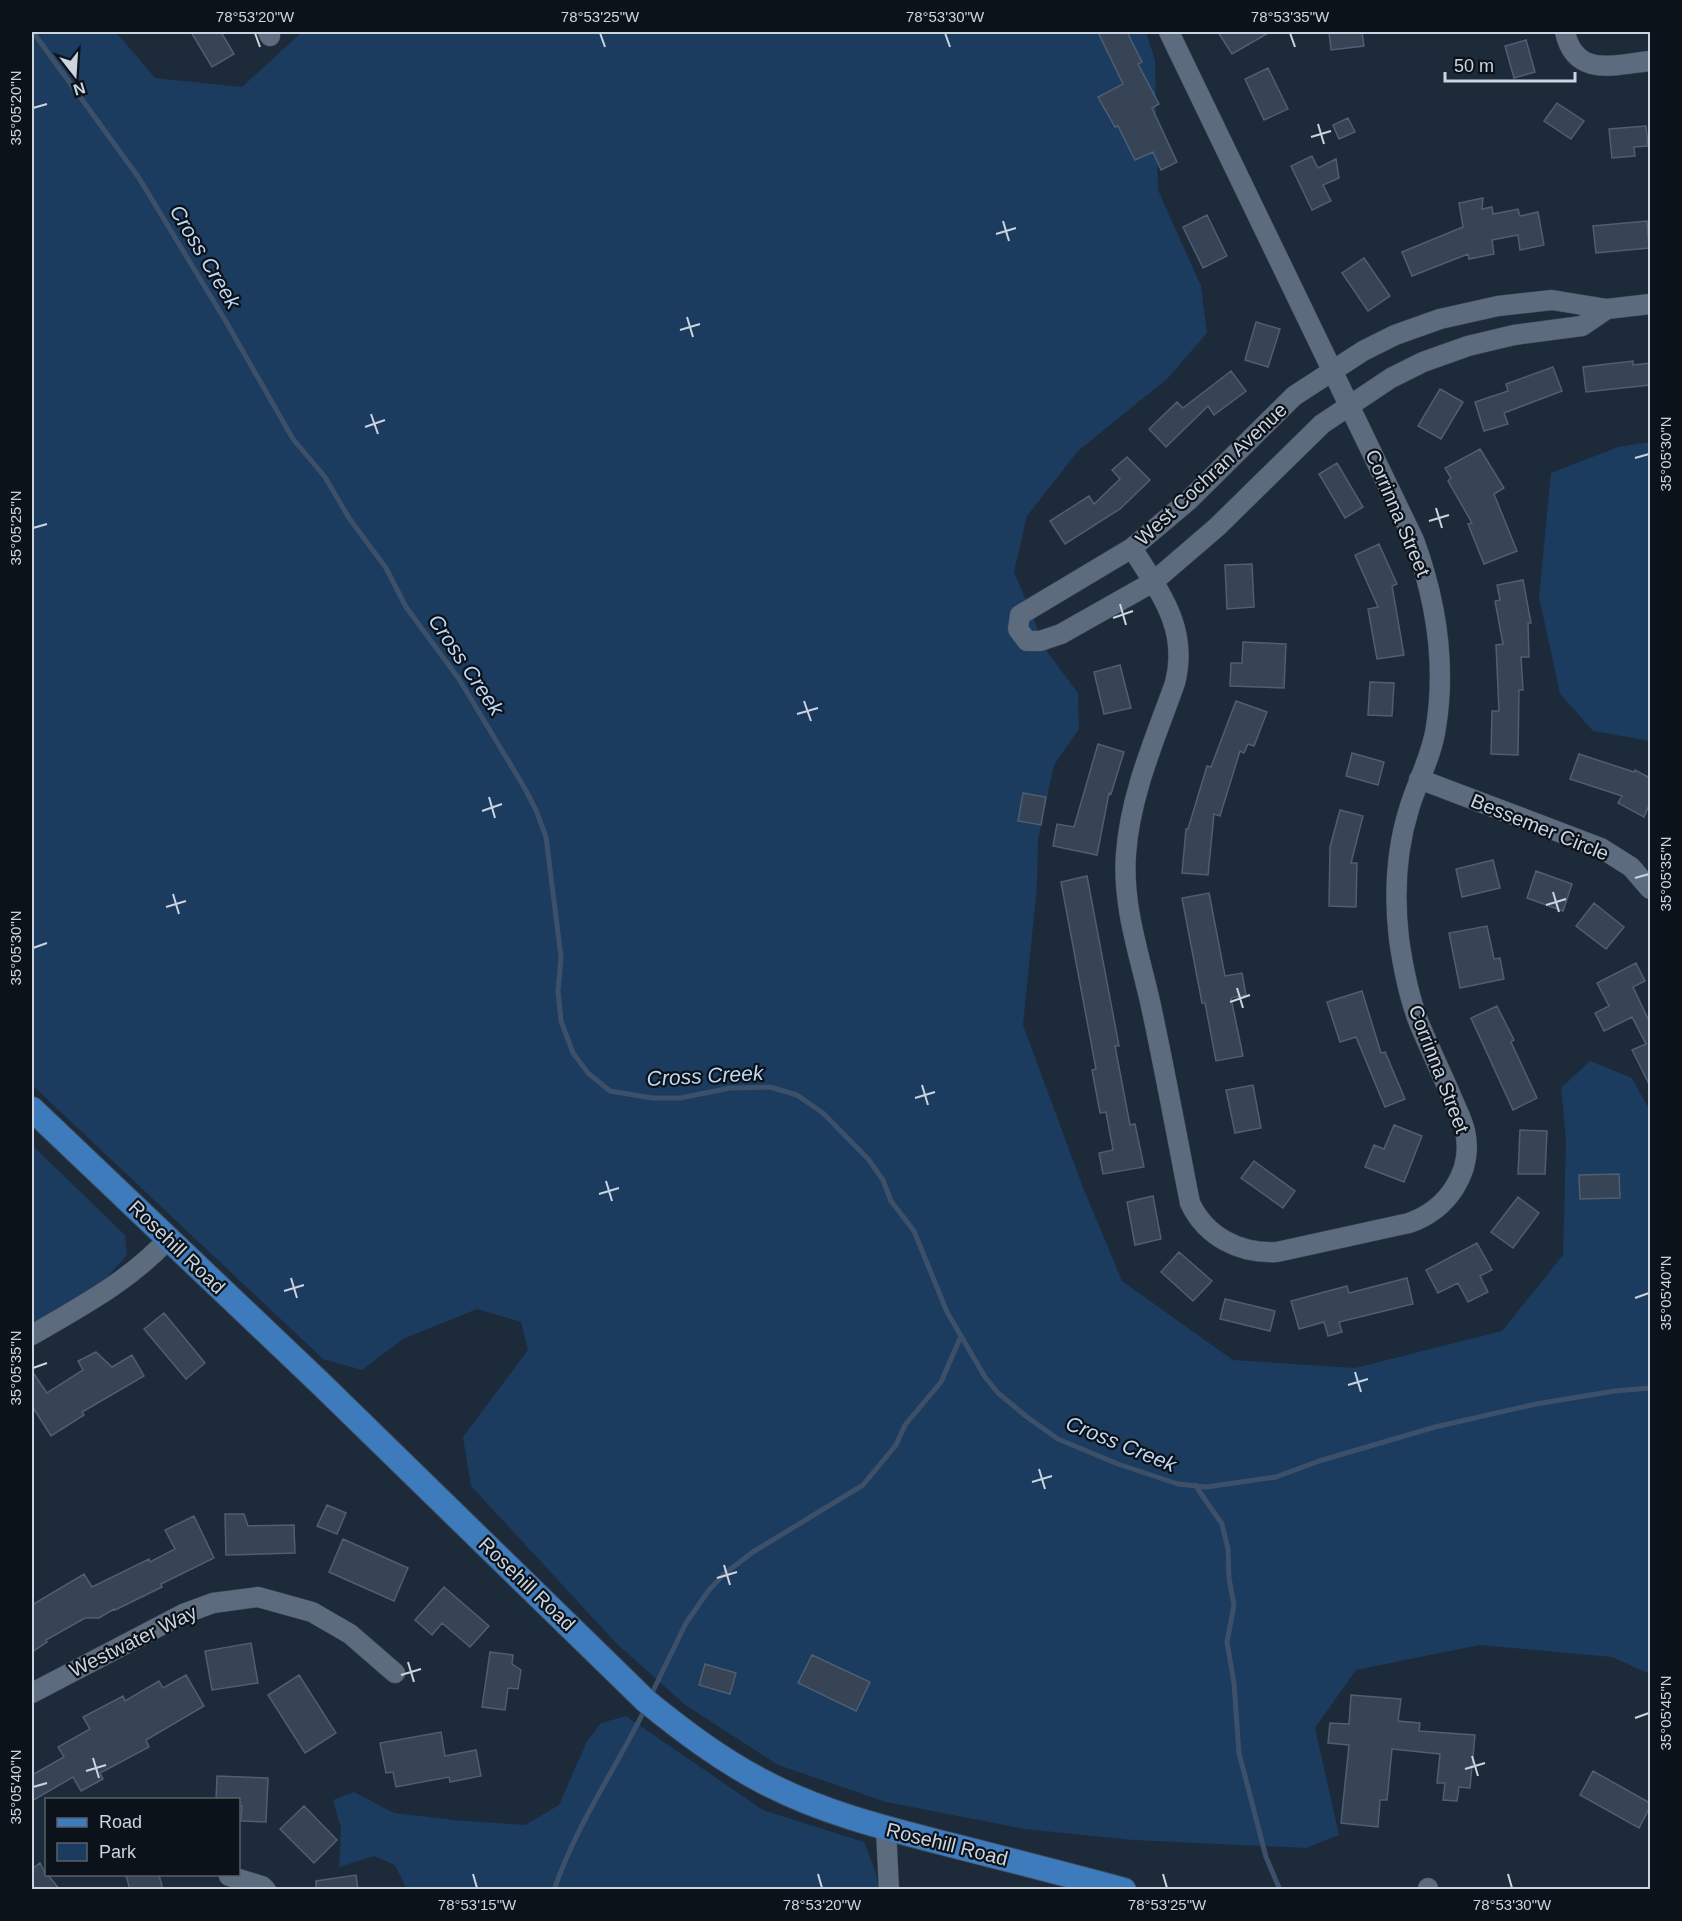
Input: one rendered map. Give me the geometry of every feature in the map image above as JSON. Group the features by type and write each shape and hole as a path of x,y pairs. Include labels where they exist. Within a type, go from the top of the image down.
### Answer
{"main road":[{"name":"Rosehill Road","path":"32,1109 336,1399 646,1701 683,1731 722,1758 763,1782 807,1802 886,1828 1124,1890"}],"street":[{"name":"Corrinna Street","path":"1132,549 1166,603 1175,625 1179,648 1178,672 1132,809 1126,856 1126,892 1190,1203 1195,1214 1211,1232 1236,1246 1254,1251 1277,1252 1421,1219 1440,1206 1455,1187 1461,1177 1466,1154 1465,1130 1415,1010 1400,941 1396,905 1400,846 1408,811 1431,751 1436,728 1439,692 1438,644 1434,609 1426,574 1414,540 1169,32"},
{"path":"1565,32 1575,55 1596,66 1650,61"},
{"name":"West Cochran Avenue","path":"1606,309 1582,326 1502,338 1467,346 1422,362 1391,378 1322,424 1217,527 1153,582 1060,634 1040,641 1026,641 1018,629 1020,615 1132,549 1189,500 1294,396 1363,351 1395,335 1440,319 1486,308 1552,300 1606,309 1650,304"},
{"name":"Bessemer Circle","path":"1419,779 1601,848 1631,867 1650,889"},
{"path":"32,1335 95,1299 143,1263 168,1239"},
{"name":"Westwater Way","path":"32,1693 183,1614 213,1603 258,1597 312,1612 350,1634 395,1673"},
{"path":"886,1828 889,1890"},
{"path":"229,1876 262,1886 266,1890"}],"green space":[{"path":"32,32 116,32 155,78 242,87 302,32 1146,32 1155,60 1158,190 1201,286 1207,333 1168,378 1078,451 1027,516 1014,572 1048,653 1078,693 1079,729 1054,765 1038,840 1037,886 1023,1025 1084,1190 1122,1281 1233,1360 1355,1368 1502,1331 1563,1255 1566,1140 1561,1088 1590,1061 1632,1078 1650,1111 1650,1674 1612,1657 1480,1645 1356,1670 1315,1728 1339,1835 1306,1848 1133,1840 1024,1829 886,1802 778,1765 684,1704 616,1643 471,1486 463,1437 528,1350 521,1322 477,1309 403,1339 362,1370 323,1359 32,1085"},
{"path":"1650,442 1650,741 1593,731 1560,694 1539,597 1551,473 1618,447"},
{"path":"32,1145 125,1235 127,1255 103,1282 32,1324"},
{"path":"626,1716 763,1810 864,1842 876,1873 879,1889 407,1890 395,1865 374,1856 339,1867 341,1828 333,1800 354,1792 394,1813 525,1825 559,1805 587,1741 601,1723"}],"building":[{"path":"191,32 221,32 234,54 212,67"},
{"path":"1098,32 1127,32 1142,62 1138,64 1159,104 1152,108 1177,162 1161,170 1153,152 1135,160 1118,126 1115,127 1098,97 1123,84"},
{"path":"1218,32 1270,32 1232,54"},
{"path":"1329,32 1362,32 1364,46 1331,50"},
{"path":"1526,40 1535,72 1514,78 1505,46"},
{"path":"1268,68 1288,109 1264,120 1245,79"},
{"path":"1557,103 1584,121 1571,139 1544,121"},
{"path":"1348,118 1355,132 1339,139 1333,125"},
{"path":"1646,126 1648,146 1634,147 1635,156 1612,158 1609,129"},
{"path":"1312,156 1318,168 1336,159 1339,178 1323,185 1331,201 1312,210 1291,166"},
{"path":"1483,198 1482,209 1492,207 1493,214 1518,209 1520,216 1538,212 1544,245 1520,250 1518,235 1492,240 1494,254 1469,259 1468,254 1412,276 1402,252 1463,227 1459,203"},
{"path":"1207,215 1227,256 1203,268 1183,227"},
{"path":"1647,221 1649,248 1596,253 1593,226"},
{"path":"1364,258 1390,296 1368,311 1342,273"},
{"path":"1256,322 1280,329 1268,367 1245,360"},
{"path":"1633,361 1633,365 1650,363 1650,385 1586,392 1583,367"},
{"path":"1553,367 1562,391 1504,413 1508,424 1484,431 1475,402 1508,391 1506,384"},
{"path":"1231,371 1246,391 1214,415 1208,406 1166,447 1149,429 1177,402 1183,408"},
{"path":"1440,389 1463,402 1441,439 1418,426"},
{"path":"1480,449 1504,488 1494,494 1517,551 1484,564 1468,524 1472,523 1448,481 1451,478 1445,468"},
{"path":"1127,457 1150,480 1120,509 1065,544 1050,521 1089,496 1094,504 1120,479 1112,470"},
{"path":"1337,463 1363,507 1345,518 1319,474"},
{"path":"1379,544 1397,584 1392,586 1404,655 1377,659 1368,609 1378,607 1355,555"},
{"path":"1252,564 1254,607 1227,609 1225,565"},
{"path":"1523,580 1531,623 1528,623 1529,657 1521,657 1523,690 1519,690 1518,755 1491,754 1492,711 1499,711 1496,645 1503,644 1495,601 1500,600 1497,585"},
{"path":"1243,642 1286,644 1284,688 1230,686 1231,663 1242,663"},
{"path":"1120,665 1131,708 1104,714 1094,672"},
{"path":"1370,682 1394,683 1392,716 1368,715"},
{"path":"1236,701 1267,712 1254,746 1248,744 1244,753 1240,751 1220,816 1214,814 1208,875 1182,873 1186,829 1188,829 1207,766 1211,767"},
{"path":"1098,744 1124,752 1111,794 1109,793 1097,855 1053,846 1057,824 1074,827"},
{"path":"1352,753 1384,762 1378,785 1346,776"},
{"path":"1579,754 1634,772 1635,770 1650,778 1650,803 1644,817 1618,803 1622,796 1570,779"},
{"path":"1023,793 1046,797 1041,825 1018,821"},
{"path":"1340,810 1363,816 1351,863 1357,863 1356,907 1329,906 1330,847"},
{"path":"1493,860 1500,888 1462,897 1456,869"},
{"path":"1536,871 1572,884 1563,911 1527,898"},
{"path":"1087,876 1119,1046 1115,1046 1130,1125 1135,1124 1144,1167 1103,1174 1099,1153 1113,1150 1106,1112 1100,1113 1092,1070 1096,1069 1061,882"},
{"path":"1209,893 1225,976 1242,973 1246,995 1231,998 1243,1056 1216,1061 1205,1003 1202,1003 1182,898"},
{"path":"1594,903 1624,927 1606,949 1576,926"},
{"path":"1487,926 1494,959 1500,958 1504,979 1460,988 1449,933"},
{"path":"1636,963 1645,981 1633,987 1650,1023 1650,1086 1632,1050 1646,1044 1632,1017 1604,1031 1595,1013 1609,1006 1597,983"},
{"path":"1362,991 1381,1053 1385,1052 1405,1099 1385,1107 1356,1037 1340,1042 1327,1002"},
{"path":"1497,1006 1514,1040 1511,1042 1537,1098 1513,1110 1471,1018"},
{"path":"1253,1085 1261,1128 1235,1133 1226,1090"},
{"path":"1394,1125 1422,1136 1404,1182 1365,1167 1374,1145 1384,1149"},
{"path":"1520,1130 1547,1131 1545,1174 1518,1174"},
{"path":"1254,1161 1295,1191 1283,1208 1241,1178"},
{"path":"1619,1174 1620,1198 1580,1199 1579,1175"},
{"path":"1153,1196 1161,1239 1135,1245 1127,1202"},
{"path":"1518,1197 1539,1213 1513,1248 1491,1232"},
{"path":"1477,1243 1492,1270 1480,1276 1488,1292 1468,1302 1458,1283 1438,1293 1426,1270"},
{"path":"1179,1252 1212,1281 1193,1301 1161,1272"},
{"path":"1407,1278 1413,1304 1339,1322 1342,1332 1328,1336 1324,1322 1299,1329 1291,1301 1347,1286 1349,1293"},
{"path":"1225,1299 1275,1311 1270,1331 1220,1319"},
{"path":"164,1313 205,1363 186,1379 144,1329"},
{"path":"96,1352 112,1367 132,1355 144,1376 82,1412 84,1415 51,1436 32,1406 32,1371 47,1393 83,1370 78,1361"},
{"path":"327,1505 346,1513 337,1534 317,1526"},
{"path":"225,1514 244,1514 248,1526 294,1525 295,1553 226,1555"},
{"path":"194,1516 214,1558 99,1618 85,1618 46,1640 47,1642 32,1652 32,1605 84,1574 92,1587 175,1549 165,1530"},
{"path":"343,1539 408,1568 394,1601 329,1572"},
{"path":"444,1587 489,1626 470,1647 442,1623 432,1635 415,1620"},
{"path":"251,1643 258,1683 212,1690 205,1651"},
{"path":"490,1652 513,1655 512,1664 521,1670 518,1689 508,1688 505,1710 482,1707"},
{"path":"812,1655 870,1682 856,1711 798,1683"},
{"path":"705,1664 736,1673 730,1694 699,1685"},
{"path":"186,1675 204,1706 146,1740 149,1747 100,1773 103,1779 81,1791 73,1777 32,1801 32,1775 64,1757 58,1747 90,1729 83,1717 123,1696 125,1701 159,1681 163,1688"},
{"path":"299,1675 336,1733 305,1753 268,1695"},
{"path":"1351,1695 1401,1699 1398,1721 1420,1723 1419,1731 1475,1735 1470,1788 1459,1787 1457,1801 1443,1800 1445,1783 1437,1783 1440,1754 1392,1749 1387,1800 1380,1800 1378,1827 1341,1823 1349,1745 1328,1743 1330,1723 1349,1724"},
{"path":"441,1732 445,1756 476,1750 481,1776 450,1782 449,1777 396,1787 393,1772 386,1773 380,1743"},
{"path":"1593,1771 1650,1803 1639,1828 1580,1795"},
{"path":"217,1776 268,1778 266,1822 241,1821 240,1798 216,1798"},
{"path":"304,1806 337,1840 314,1863 280,1829"},
{"path":"40,1863 45,1876 49,1876 60,1890 32,1890 32,1869"},
{"path":"356,1875 358,1890 316,1890 316,1881"},
{"path":"126,1876 159,1876 163,1890 130,1890"}],"waterway":[{"name":"Cross Creek","path":"33,32 139,178 225,320 293,439 325,477 349,518 386,568 406,607 459,679 524,787 546,837 561,957 558,991 561,1021 573,1053 588,1073 610,1091 652,1098 680,1098 730,1088 770,1087 797,1095 823,1113 869,1160 883,1180 891,1201 914,1231 947,1312 985,1377 998,1393 1058,1439 1118,1464 1178,1484 1206,1487 1276,1477 1319,1461 1435,1427 1536,1404 1615,1391 1650,1388"},
{"path":"651,1695 686,1623 709,1590 724,1574 753,1552 863,1485 896,1445 905,1425 941,1382 961,1336"},
{"path":"1195,1485 1222,1524 1228,1549 1229,1578 1234,1605 1227,1642 1234,1683 1239,1753 1266,1857 1280,1890"},
{"path":"554,1890 573,1843 645,1709"}]}
